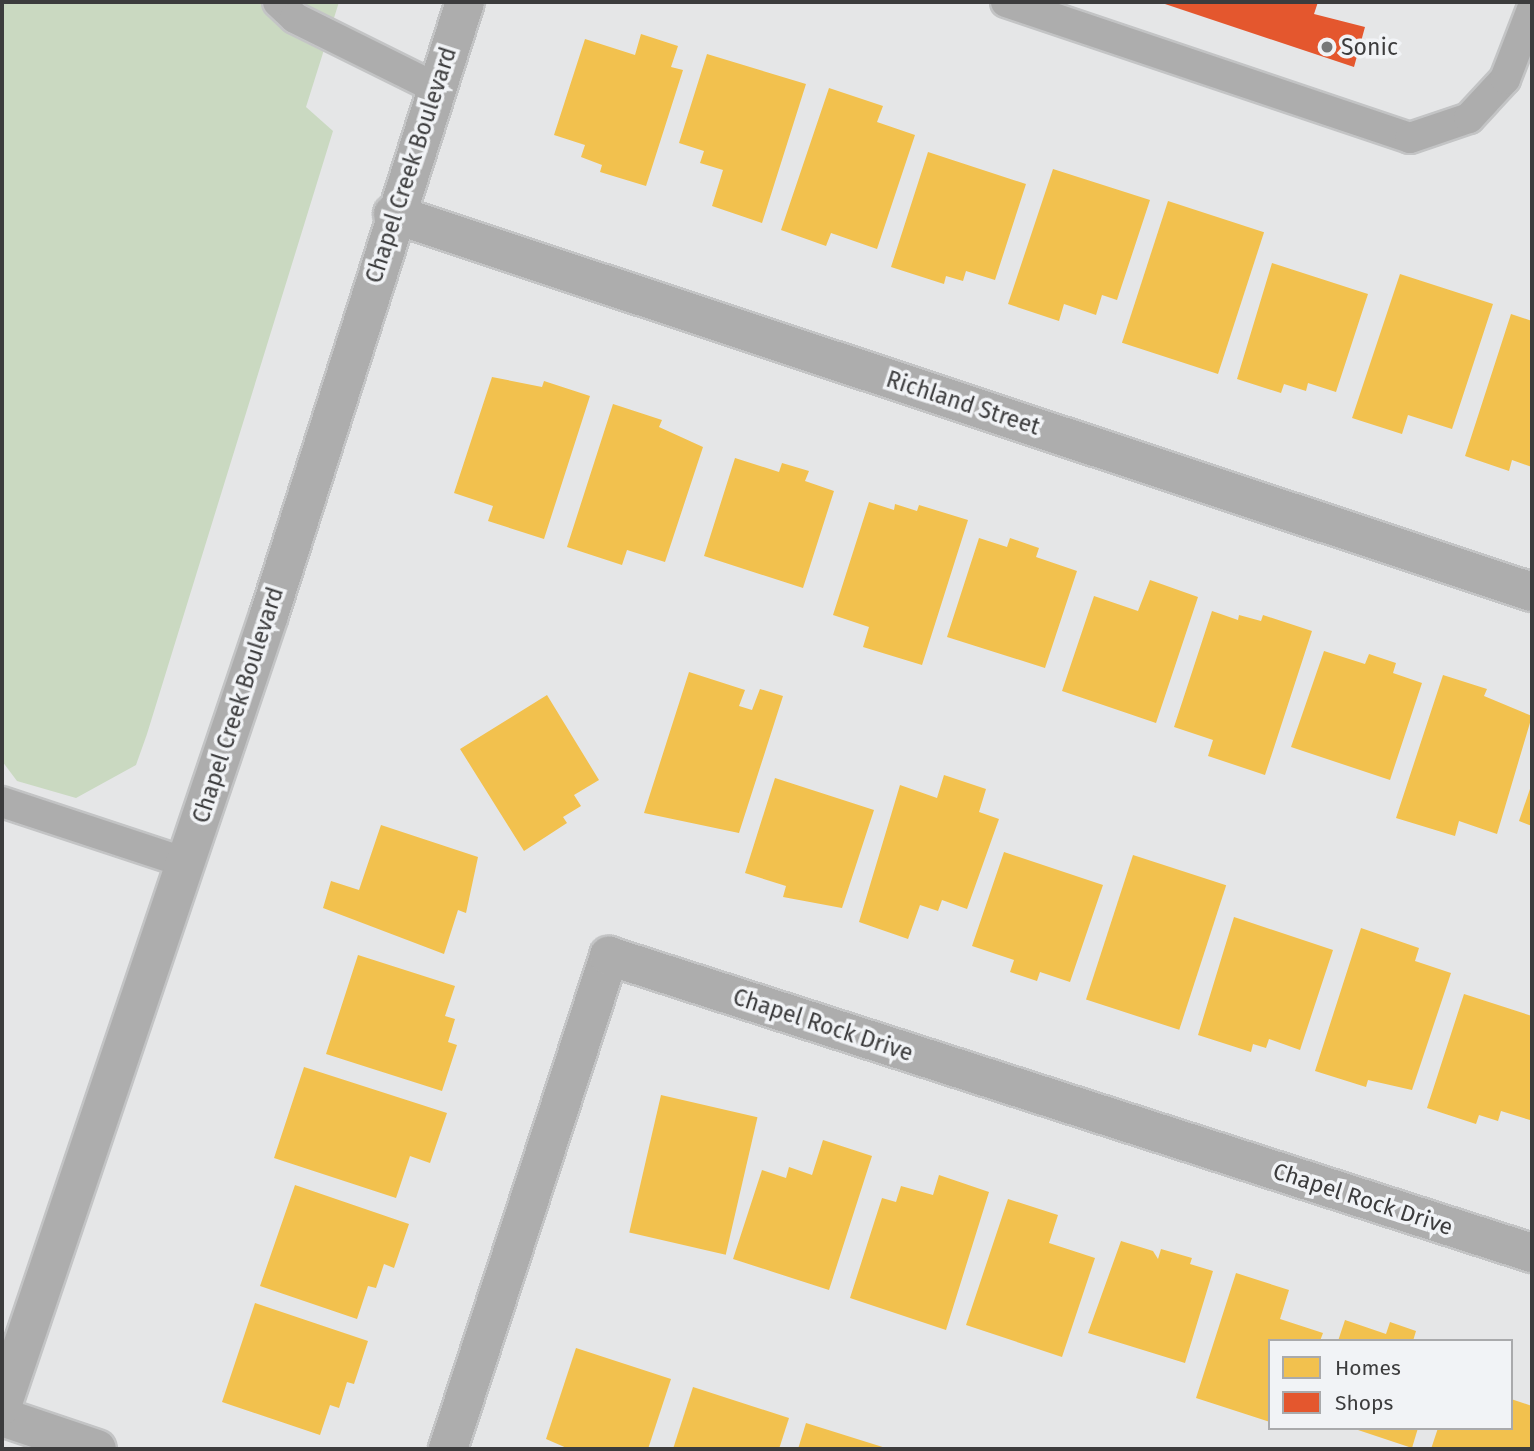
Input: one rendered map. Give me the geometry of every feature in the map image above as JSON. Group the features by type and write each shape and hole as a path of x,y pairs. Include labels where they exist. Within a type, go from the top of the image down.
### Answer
{"street":[{"name":"Chapel Creek Boulevard","path":"2,1406 186,863 393,214 438,89 464,2"},
{"name":"Richland Street","path":"393,214 1532,592"},
{"name":"Chapel Rock Drive","path":"448,1449 609,956 1532,1253"},
{"path":"2,1417 97,1449"}],"lane":[{"path":"278,2 295,18 438,89"},
{"path":"1006,2 1410,138 1469,118 1487,99 1505,79 1532,9"},
{"path":"2,802 186,863"}],"green space":[{"path":"2,2 339,2 306,107 333,131 147,734 136,765 76,798 17,781 2,761"}],"building: Homes":[{"path":"641,34 678,46 671,67 683,70 646,186 600,172 602,165 581,157 585,145 554,135 585,39 635,55"},
{"path":"707,54 806,84 762,223 712,206 723,170 700,163 704,151 679,143"},
{"path":"829,88 883,106 877,122 915,135 877,249 831,233 826,246 781,230"},
{"path":"928,152 1026,184 995,280 966,271 963,281 946,276 944,284 891,267"},
{"path":"1053,169 1150,200 1117,300 1102,295 1096,315 1064,304 1059,321 1008,304"},
{"path":"1168,201 1264,232 1218,374 1122,343"},
{"path":"1272,263 1368,294 1336,392 1308,383 1306,391 1284,384 1281,393 1237,379"},
{"path":"1400,274 1493,304 1452,429 1408,415 1402,434 1352,418"},
{"path":"1511,314 1532,321 1532,467 1512,460 1509,471 1465,456"},
{"path":"492,377 542,387 544,381 590,396 544,539 488,521 493,506 454,493"},
{"path":"613,404 662,420 659,427 703,447 665,562 627,550 622,565 567,547"},
{"path":"735,458 779,472 782,463 809,471 805,481 834,491 803,588 704,556"},
{"path":"869,502 894,510 895,504 917,511 919,505 968,520 922,665 863,647 869,627 833,615"},
{"path":"979,538 1007,547 1010,538 1039,548 1036,557 1077,571 1045,668 947,637"},
{"path":"1150,580 1198,597 1156,723 1062,691 1094,596 1138,611"},
{"path":"1212,611 1238,620 1239,615 1261,621 1263,615 1312,631 1265,775 1208,756 1213,740 1174,727"},
{"path":"1324,651 1365,664 1369,654 1396,663 1393,673 1422,683 1390,780 1291,747"},
{"path":"689,672 745,690 739,706 752,710 760,689 783,696 739,833 644,813"},
{"path":"1443,675 1487,689 1484,696 1532,716 1497,834 1459,821 1455,836 1396,818"},
{"path":"547,695 599,780 574,795 581,806 563,817 567,823 524,851 460,749"},
{"path":"944,775 986,789 979,812 999,819 967,909 942,900 938,911 920,905 908,939 859,922 900,785 937,798"},
{"path":"775,778 874,810 842,908 783,897 786,886 745,873"},
{"path":"1532,783 1532,826 1519,821"},
{"path":"381,825 478,857 466,913 458,910 444,954 323,908 331,881 359,890"},
{"path":"1004,852 1103,885 1070,982 1040,972 1037,981 1010,972 1014,960 972,946"},
{"path":"1133,855 1226,885 1179,1030 1086,1000"},
{"path":"1234,917 1333,950 1300,1050 1269,1039 1266,1048 1253,1044 1251,1052 1198,1035"},
{"path":"1361,928 1419,948 1415,961 1451,973 1412,1090 1368,1080 1366,1087 1315,1071"},
{"path":"358,955 455,986 445,1016 455,1019 448,1042 457,1045 442,1091 326,1054"},
{"path":"1464,994 1532,1016 1530,1120 1501,1111 1498,1121 1479,1115 1476,1124 1427,1108"},
{"path":"304,1067 447,1113 430,1163 410,1156 396,1198 274,1158"},
{"path":"661,1095 757,1117 726,1255 629,1232"},
{"path":"823,1140 872,1156 829,1290 733,1259 762,1170 786,1178 789,1167 812,1175"},
{"path":"939,1175 989,1192 946,1330 850,1298 882,1198 896,1202 901,1186 933,1195"},
{"path":"295,1185 409,1224 394,1268 384,1264 376,1288 368,1286 357,1319 260,1286"},
{"path":"1008,1199 1058,1215 1049,1243 1095,1258 1062,1357 966,1325"},
{"path":"1121,1241 1153,1251 1158,1259 1161,1249 1192,1258 1190,1264 1213,1271 1185,1363 1088,1333"},
{"path":"1236,1273 1289,1290 1280,1319 1323,1333 1321,1339 1268,1339 1268,1421 1196,1398"},
{"path":"255,1303 368,1341 354,1384 347,1382 339,1408 330,1405 320,1435 222,1402"},
{"path":"1345,1320 1386,1334 1390,1322 1416,1331 1414,1339 1339,1339"},
{"path":"576,1348 671,1379 648,1449 569,1449 546,1439"},
{"path":"693,1387 789,1418 779,1449 673,1449"},
{"path":"1513,1400 1532,1406 1532,1449 1431,1449 1437,1430 1513,1430"},
{"path":"806,1423 889,1449 798,1449"},
{"path":"1358,1430 1417,1430 1412,1448"}],"building: Shops":[{"name":"Sonic","path":"1159,2 1318,2 1314,14 1365,27 1354,67"}],"place":[{"name":"Sonic","path":"1327,47"}]}
